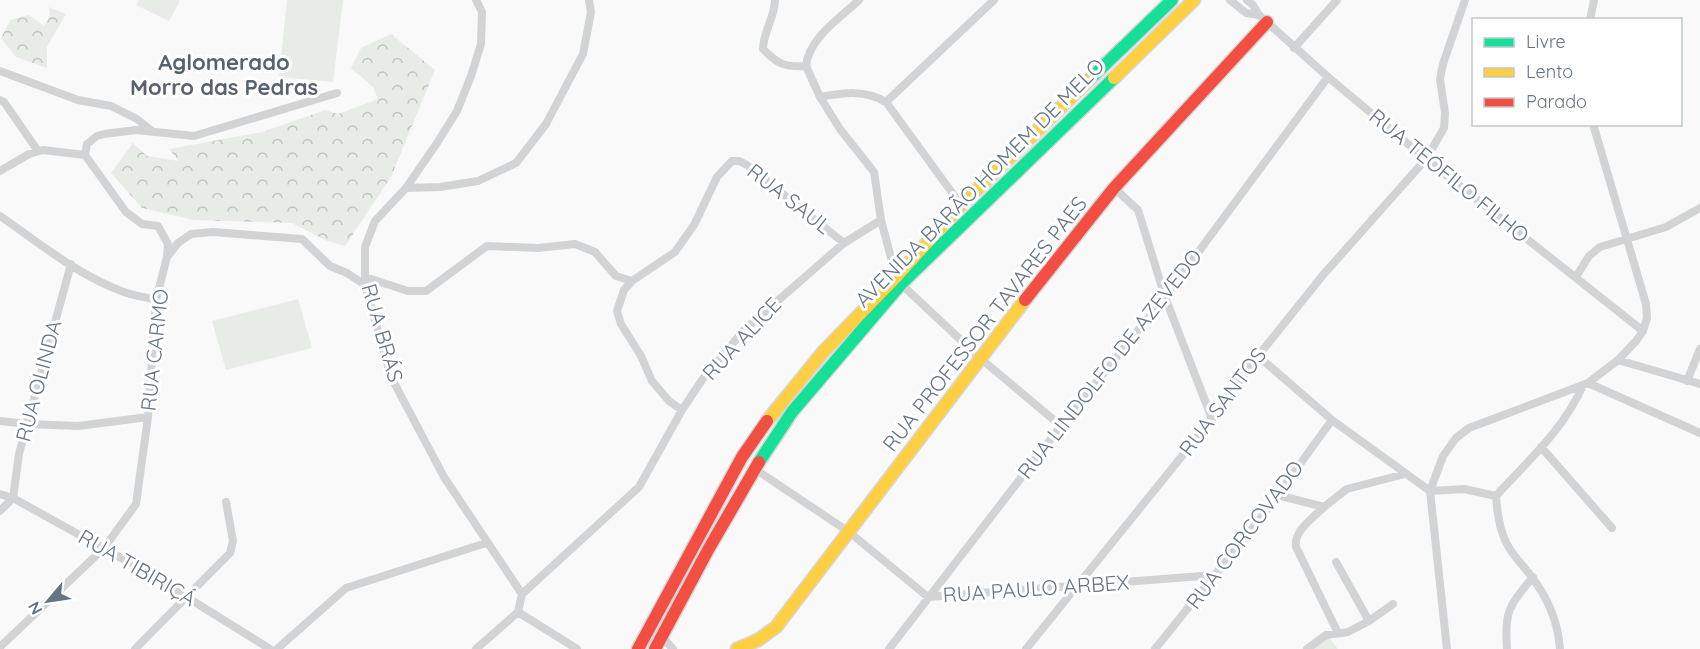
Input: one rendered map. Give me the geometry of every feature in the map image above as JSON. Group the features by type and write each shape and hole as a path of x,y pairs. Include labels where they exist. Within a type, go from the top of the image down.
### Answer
{"main road":[{"name":"AVENIDA BARÃO HOMEM DE MELO","path":"655,649 708,550 755,469 792,412 899,281 923,247 961,205 1173,0"},
{"name":"AVENIDA BARÃO HOMEM DE MELO","path":"638,649 742,457 780,403 823,352 1194,0"},
{"name":"RUA PROFESSOR TAVARES PAES","path":"737,649 758,640 776,627 980,358 1114,188 1263,19"}],"street":[{"name":"RUA BRÁS","path":"476,0 482,12 481,44 471,76 457,111 437,143 406,188 375,221 365,247 365,281 392,377 444,477 522,594"},
{"path":"406,188 440,187 478,181 516,163 546,124 583,54 591,12 590,0"},
{"path":"775,0 775,7 763,36 763,49 775,61 787,67 806,66"},
{"path":"858,0 815,42 807,53 806,66 820,97 840,129 874,172 881,220 899,281 980,358 1061,426"},
{"path":"886,102 994,0"},
{"name":"RUA TEÓFILO FILHO","path":"1230,0 1246,13 1263,19"},
{"name":"RUA TEÓFILO FILHO","path":"1247,0 1263,19 1294,48 1426,159 1643,331"},
{"path":"1294,48 1337,0"},
{"name":"RUA SANTOS","path":"1026,649 1212,419 1258,356 1323,275 1426,159 1444,128 1445,113 1440,79 1465,0"},
{"path":"1590,18 1594,0"},
{"path":"0,71 78,100 111,106 137,119 152,132"},
{"name":"RUA LINDOLFO DE AZEVEDO","path":"889,649 1061,426 1165,297 1328,77"},
{"path":"167,257 168,244 158,226 142,224 126,212 85,155 87,144 97,136 136,130 194,136 337,93"},
{"path":"820,97 862,93 877,96 886,102 961,205"},
{"path":"0,100 4,102 38,151"},
{"path":"1447,649 1430,491 1443,456 1456,438 1469,428 1586,384 1618,360 1636,341 1643,331 1647,318 1646,304 1628,239 1594,126"},
{"path":"0,171 29,154 43,150 85,155"},
{"name":"RUA SAUL","path":"632,281 675,252 694,225 717,177 732,161 739,161 747,165 844,243"},
{"path":"1114,188 1138,210 1165,297 1212,419"},
{"path":"1576,277 1589,256 1600,247 1666,226 1700,208"},
{"path":"0,216 101,282 156,300"},
{"name":"RUA ALICE","path":"522,594 639,487 682,410 702,380 744,330 844,243 881,220"},
{"path":"167,257 178,243 191,234 213,232 302,239 330,266 365,281 408,291 426,291 487,246 538,248 575,244 595,252 616,276 632,281 624,290 617,311 621,324 641,356 652,381 669,401 682,410"},
{"name":"RUA CARMO","path":"0,648 104,549 136,504 148,417 156,300 167,257"},
{"name":"RUA OLINDA","path":"13,498 19,454 71,264"},
{"path":"1687,381 1700,349"},
{"path":"1258,356 1332,420 1430,491 1464,489 1496,496"},
{"path":"1618,360 1700,384"},
{"path":"1586,384 1700,433"},
{"path":"1560,649 1557,623 1533,577 1506,543 1497,515 1496,496 1577,401 1586,384"},
{"path":"0,421 78,426 148,417"},
{"name":"RUA CORCOVADO","path":"1155,649 1277,495 1332,420"},
{"path":"1540,447 1612,528"},
{"name":"RUA PAULO ARBEX","path":"755,469 849,532 928,597 1215,575"},
{"path":"1338,633 1294,541 1297,534 1324,507 1347,489 1405,474"},
{"name":"RUA TIBIRIÇÁ","path":"0,494 13,498 188,596 270,649"},
{"path":"1277,495 1324,507"},
{"path":"0,511 13,498"},
{"path":"135,649 230,553 233,541 226,502"},
{"path":"277,649 346,588 486,543"},
{"path":"1336,562 1369,621"},
{"path":"1507,649 1505,627 1507,616 1513,602 1533,577"},
{"path":"476,649 518,612 522,594"},
{"path":"1307,649 1326,635 1348,632 1394,604"},
{"path":"518,612 577,649"},
{"path":"662,636 673,649"}],"green space":[{"path":"139,0 180,1 169,21 136,5"},
{"path":"287,0 343,0 333,82 279,77"},
{"path":"49,7 66,14 47,47 47,68 16,57 1,38 10,20 29,15 44,26 50,16"},
{"path":"391,34 435,70 391,177 345,246 325,240 292,223 194,220 142,208 111,173 133,143 147,156 179,161 169,149 262,132 325,110 338,114 378,99 373,87 351,68 361,48"},
{"path":"298,299 312,348 226,370 212,321"},
{"path":"1327,635 1338,649 1309,649"}],"traffic: fast":[{"path":"1089,80 1172,0"},
{"path":"759,462 792,412 901,284 1114,78"}],"traffic: slow":[{"path":"1114,78 1194,0"},
{"path":"767,421 823,352 896,277 961,205 1089,80"},
{"path":"737,649 758,640 776,627 1025,300"}],"traffic: jam":[{"path":"1025,300 1114,188 1267,22"},
{"path":"638,649 742,457 767,421"},
{"path":"655,649 759,462"}],"district":[{"name":"Aglomerado Morro das Pedras","path":"224,74"}]}
